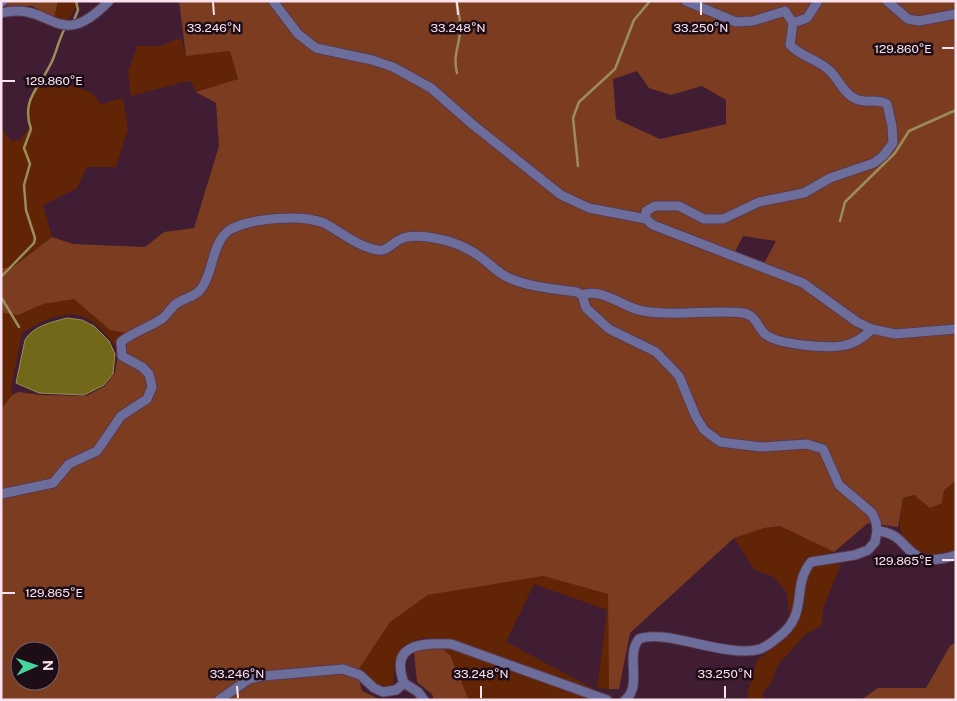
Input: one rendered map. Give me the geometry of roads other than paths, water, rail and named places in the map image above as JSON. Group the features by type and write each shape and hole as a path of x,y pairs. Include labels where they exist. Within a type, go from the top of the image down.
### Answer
{"street":[{"path":"1,13 20,10 27,11 60,25 72,26 86,21 109,1"},
{"path":"273,1 298,34 316,48 372,60 393,67 431,88 472,124 560,194 589,208 646,219 653,225 804,283 858,322 872,329 895,334 956,329"},
{"path":"646,219 646,211 656,206 679,206 704,219 723,219 759,202 804,193 830,178 874,163 883,156 892,143 892,126 887,104 881,100 859,101 847,94 831,72 817,60 796,52 790,45 793,23 785,11 752,21 736,22 686,1"},
{"path":"793,23 807,18 818,1"},
{"path":"887,1 908,18 919,20 956,14"},
{"path":"1,494 53,483 69,464 97,451 121,416 141,406 147,399 152,387 149,374 142,367 122,356 121,342 134,331 150,326 165,317 177,302 195,295 202,288 211,261 226,234 247,222 296,219 315,221 376,250 383,250 402,238 433,238 467,248 508,278 540,287 577,292 582,296 586,308 609,328 656,352 679,376 696,417 704,430 720,442 761,447 807,444 823,449 828,455 830,467 839,484 872,513 876,522 877,531 874,542 868,550 855,555 811,562 805,569 800,606 795,619 785,633 763,648 751,651 737,651 655,637 639,639 634,651 632,690 625,700"},
{"path":"582,296 588,293 599,294 642,311 681,314 744,313 756,319 764,333 774,339 828,348 848,345 872,329"},
{"path":"877,531 892,534 905,548 921,559 936,560 956,555"},
{"path":"424,700 418,692 404,683 400,665 403,656 409,648 426,643 451,644 607,700"},
{"path":"219,700 249,679 262,676 343,669 360,674 374,688 383,692 396,690 404,683"}],"waterway":[{"path":"74,20 78,10 76,1"},
{"path":"456,1 460,25 456,57 457,73"},
{"path":"578,166 573,118 579,102 615,69 634,20 650,1"},
{"path":"1,277 34,243 35,238 26,210 24,185 30,164 24,148 31,129 28,109 30,100 53,59 64,30"},
{"path":"840,221 845,202 895,153 909,131 956,110"},
{"path":"1,297 19,327"}]}
